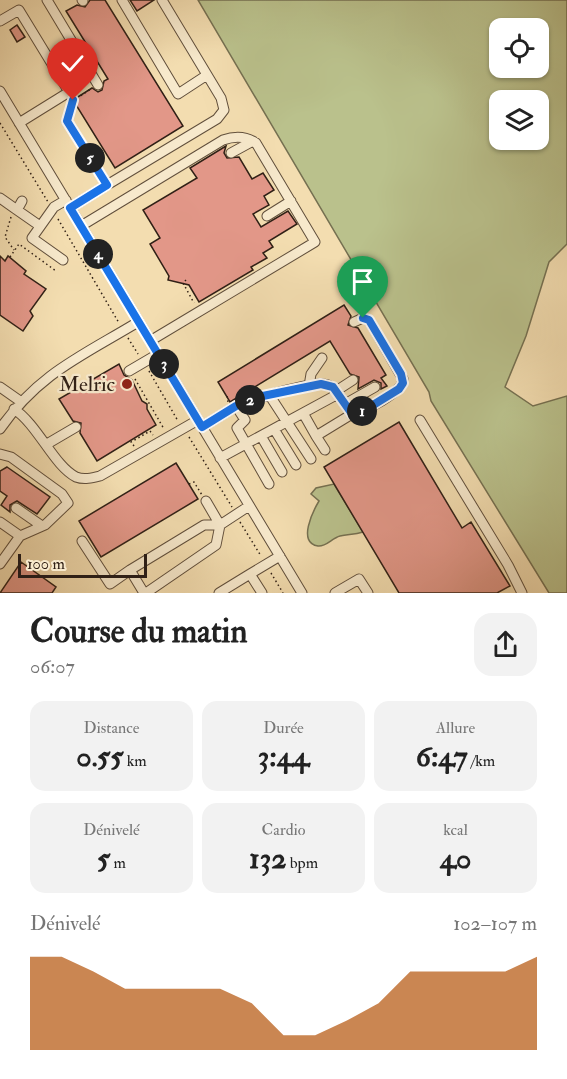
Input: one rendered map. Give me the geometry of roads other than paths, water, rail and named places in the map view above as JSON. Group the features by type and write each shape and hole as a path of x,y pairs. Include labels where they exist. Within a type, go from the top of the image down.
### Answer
{"street":[{"path":"47,0 98,85"},
{"path":"122,0 178,94 207,75"},
{"path":"63,260 32,237 54,207 68,204 107,185 222,115 224,104 162,0"},
{"path":"0,21 19,10 69,92 19,123"},
{"path":"0,91 302,593"},
{"path":"67,121 107,185"},
{"path":"81,225 223,140 233,137 253,141 291,201 315,242 150,341"},
{"path":"231,153 253,141"},
{"path":"0,198 40,226"},
{"path":"267,216 291,201"},
{"path":"316,436 399,389 403,379 369,320 363,318 354,322"},
{"path":"0,429 17,405 50,375 138,322"},
{"path":"130,375 158,354"},
{"path":"309,386 311,374 322,358"},
{"path":"220,458 303,413 353,380"},
{"path":"0,387 70,472 77,477 91,479 200,424 232,404 258,397 309,386 327,385 337,392 352,414"},
{"path":"345,404 375,387"},
{"path":"270,396 311,459"},
{"path":"232,404 244,420 237,428 269,484"},
{"path":"303,413 325,450"},
{"path":"420,420 508,565 522,593"},
{"path":"47,444 76,427"},
{"path":"274,429 296,465"},
{"path":"261,436 282,472"},
{"path":"0,454 11,457 66,499 66,506 42,526 20,536 0,564"},
{"path":"130,570 145,593 216,545 220,525 204,499"},
{"path":"82,541 110,584 204,525 220,525 249,506"},
{"path":"16,508 42,526"},
{"path":"0,522 20,536"},
{"path":"219,593 280,556"},
{"path":"250,574 262,593"},
{"path":"335,593 359,579 368,593"}],"place":[{"name":"Melric","path":"127,384"}]}
